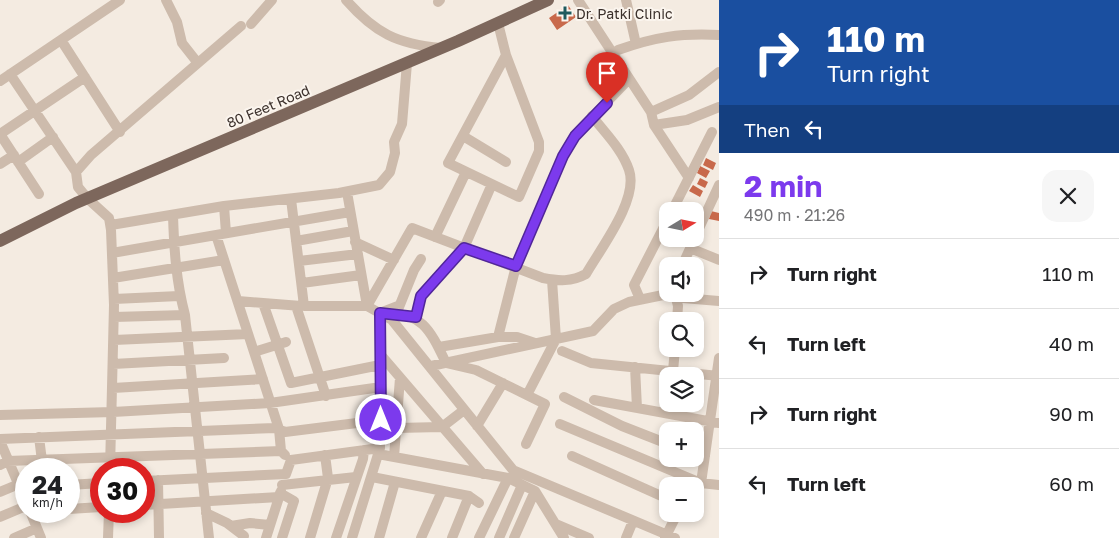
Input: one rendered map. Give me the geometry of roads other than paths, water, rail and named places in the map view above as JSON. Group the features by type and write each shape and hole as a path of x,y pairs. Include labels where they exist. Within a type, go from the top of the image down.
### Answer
{"main road":[{"name":"80 Feet Road","path":"1,239 87,198 442,48 548,0"}],"street":[{"path":"0,81 120,0"},
{"path":"166,0 177,22 182,43 196,62"},
{"path":"76,172 91,154 120,132 196,62 246,25 272,0"},
{"path":"346,0 361,17 382,33 417,46 442,48"},
{"path":"578,0 651,112 654,125 689,178"},
{"path":"626,0 636,44"},
{"path":"498,23 506,55 539,142 539,151 519,197 448,163 506,55"},
{"path":"618,50 657,37 686,34 719,34"},
{"path":"61,40 120,132"},
{"path":"111,225 224,206 346,192 379,185 390,172 395,153 394,142 402,124 407,63"},
{"path":"651,112 689,95 719,72"},
{"path":"10,74 76,172 78,186 87,198 109,218 111,225 114,298 111,458"},
{"path":"39,194 0,134 85,77"},
{"path":"498,337 516,266 563,156 575,136 592,116 629,79"},
{"path":"654,125 687,120 719,107"},
{"path":"367,306 412,228 516,266 543,278 552,280 576,279 586,274 627,202 631,185 629,170 618,149 592,116"},
{"path":"677,202 712,132"},
{"path":"463,136 506,162"},
{"path":"0,164 16,158 53,138"},
{"path":"435,237 466,172"},
{"path":"416,317 421,296 464,248 492,184"},
{"path":"704,217 719,185"},
{"path":"346,192 367,306"},
{"path":"291,199 302,283 300,306 318,377 326,396"},
{"path":"224,206 221,234 224,260 279,429 281,451 291,460"},
{"path":"112,253 350,212"},
{"path":"173,215 172,242 177,268 179,296 185,315 185,337 198,431 209,538"},
{"path":"296,240 353,231"},
{"path":"640,300 634,285 659,236"},
{"path":"356,242 394,260"},
{"path":"703,248 719,260"},
{"path":"299,261 358,254"},
{"path":"397,310 422,259"},
{"path":"113,278 224,260"},
{"path":"302,283 362,275"},
{"path":"527,395 556,339 552,280"},
{"path":"114,298 179,296"},
{"path":"430,366 593,331 614,308 659,296"},
{"path":"704,300 719,301"},
{"path":"238,302 300,306 367,306 392,320 512,470 669,537 674,522"},
{"path":"264,303 282,343 291,383 380,365"},
{"path":"382,314 397,310 416,317 434,338 446,363"},
{"path":"352,538 379,451 382,314"},
{"path":"114,317 185,315"},
{"path":"114,340 248,334"},
{"path":"439,347 498,337 517,337 536,344"},
{"path":"254,352 282,343"},
{"path":"562,351 590,363 659,370"},
{"path":"380,354 483,474"},
{"path":"113,364 224,358"},
{"path":"704,446 714,423 719,358"},
{"path":"446,363 476,370 545,404 526,444"},
{"path":"635,367 637,408"},
{"path":"704,374 718,376"},
{"path":"394,457 400,378"},
{"path":"113,388 263,379"},
{"path":"477,426 503,383"},
{"path":"0,415 113,412 270,403 381,387"},
{"path":"564,398 622,426 659,440"},
{"path":"594,400 714,423"},
{"path":"15,476 4,463 0,440 198,431 279,429 285,432 381,423 396,428 442,427 464,410"},
{"path":"560,424 688,477"},
{"path":"39,437 41,458"},
{"path":"336,538 364,450"},
{"path":"291,460 364,450 379,451 394,457 508,478 534,491 564,538"},
{"path":"155,460 281,451"},
{"path":"310,538 328,478 325,455"},
{"path":"572,456 659,495"},
{"path":"266,538 291,460"},
{"path":"155,480 286,474"},
{"path":"157,504 205,501 280,492 328,478 356,477"},
{"path":"372,477 469,496 479,504"},
{"path":"479,538 508,478"},
{"path":"158,480 159,538"},
{"path":"379,538 395,482"},
{"path":"704,483 719,485"},
{"path":"499,538 522,485"},
{"path":"0,492 15,487"},
{"path":"421,538 442,491"},
{"path":"514,538 534,491"},
{"path":"280,492 294,501 282,538"},
{"path":"452,538 469,496"},
{"path":"0,517 15,510"},
{"path":"206,513 231,526 244,536"},
{"path":"626,538 633,521"},
{"path":"108,538 109,523"},
{"path":"231,526 250,523 270,525"},
{"path":"555,523 589,538"},
{"path":"14,538 39,533"}],"place":[{"name":"Dr. Patki Clinic","path":"565,13"}]}
